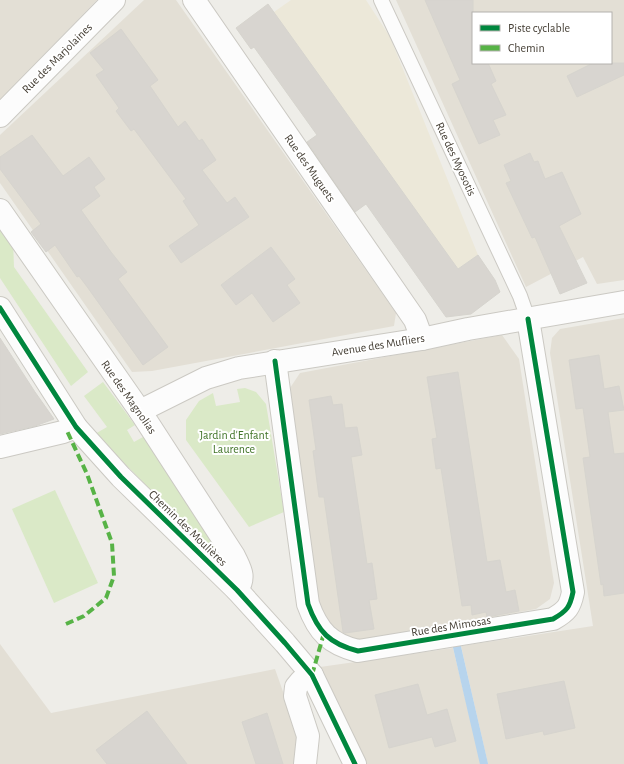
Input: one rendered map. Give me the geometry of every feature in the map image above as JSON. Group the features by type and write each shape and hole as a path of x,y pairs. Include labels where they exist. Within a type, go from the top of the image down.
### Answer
{"street":[{"name":"Rue des Marjolaines","path":"0,116 114,0"},
{"name":"Rue des Muguets","path":"194,0 415,320 422,339"},
{"name":"Rue des Magnolias","path":"0,210 140,411 234,556 241,571 242,578 241,584 237,590"},
{"name":"Avenue des Mufliers","path":"140,411 206,378 239,368 275,361 422,339 468,329 624,302"},
{"name":"Chemin des Moulières","path":"0,308 76,427 121,477 237,590 312,675 355,764"},
{"name":"Rue des Mimosas","path":"275,361 308,604 314,620 334,642 346,648 358,651 553,619 563,613 570,604 573,592 528,319"},
{"path":"0,448 63,432 76,427"},
{"path":"305,764 308,736 296,696 296,687 301,681 312,675"}],"lane":[{"name":"Rue des Myosotis","path":"381,0 520,296 528,319"}],"shaded area":[{"path":"0,0 97,0 0,100"},
{"path":"144,0 176,0 396,313 394,326 152,371 132,372 0,183 0,135"},
{"path":"291,0 366,0 390,37 478,255 458,269 366,204 355,212 306,143 317,135 254,47 251,49 236,28 268,4 274,12"},
{"path":"396,0 624,0 624,280 597,284 583,257 526,287"},
{"path":"624,318 624,764 488,764 461,646 593,626 550,353 552,338 560,329"},
{"path":"502,335 519,359 554,583 550,599 536,609 379,638 352,641 332,632 315,604 288,391 300,373"},
{"path":"0,644 51,713 275,669 299,737 298,764 0,764"},
{"path":"453,648 481,764 366,764 320,667"}],"green space":[{"path":"0,222 13,239 14,267 88,372 71,386 0,278"},
{"path":"103,382 135,425 127,430 134,442 143,437 227,551 224,557 218,557 95,434 107,427 84,396"},
{"name":"Jardin d'Enfant Laurence","path":"245,388 256,392 266,404 284,512 249,527 186,440 186,420 199,401 213,393 216,406 240,402 237,389"},
{"path":"55,490 98,583 54,603 12,509"}],"building":[{"path":"425,0 473,0 472,64 488,64 496,81 491,84 506,115 493,120 500,135 479,144 452,84 460,80"},
{"path":"268,4 458,269 478,255 495,280 500,292 471,314 446,317 366,204 355,212 307,142 317,135 254,47 251,49 236,28"},
{"path":"121,29 158,80 150,86 178,127 185,121 199,141 202,139 216,160 202,170 227,203 235,197 249,217 181,263 169,246 199,225 183,201 186,199 134,129 131,131 116,111 119,108 96,75 104,70 90,53"},
{"path":"624,63 624,75 577,97 567,76 591,64"},
{"path":"32,135 63,176 89,157 105,179 94,187 100,196 81,210 127,272 118,279 168,347 143,365 55,245 46,252 31,232 41,224 0,169 0,157"},
{"path":"530,153 534,162 538,161 545,179 562,172 581,214 559,226 587,283 560,294 535,237 532,238 506,183 511,181 504,165"},
{"path":"271,247 295,279 287,285 300,303 273,322 252,293 236,305 221,285"},
{"path":"0,338 54,419 35,426 0,434"},
{"path":"599,355 604,389 619,386 624,410 608,412 614,454 624,453 624,593 604,596 603,584 601,585 583,458 590,457 583,408 576,409 569,360"},
{"path":"458,372 487,562 500,560 506,592 515,590 519,611 487,617 486,612 472,615 471,605 462,606 441,468 436,469 432,439 437,438 427,377"},
{"path":"331,396 333,405 342,404 345,428 357,427 362,455 351,457 367,564 372,563 377,599 369,600 374,629 345,633 343,632 324,497 319,497 313,451 316,450 309,400"},
{"path":"564,681 575,728 544,735 543,731 506,739 497,694"},
{"path":"418,684 427,715 447,709 456,741 435,747 432,737 389,748 375,695"},
{"path":"147,711 187,764 107,764 96,750"},
{"path":"267,713 283,764 256,764 242,722"}],"waterway":[{"path":"457,647 484,764"}],"marked path":[{"path":"66,624 84,616 106,598 114,576 112,543 87,474 67,431"},
{"path":"312,675 324,633"}],"cycle path":[{"path":"0,308 76,427 121,477 237,590 312,675 355,764"},
{"path":"275,361 308,604 316,622 326,635 340,645 358,651 553,619 562,614 567,608 571,601 573,592 528,319"}]}
